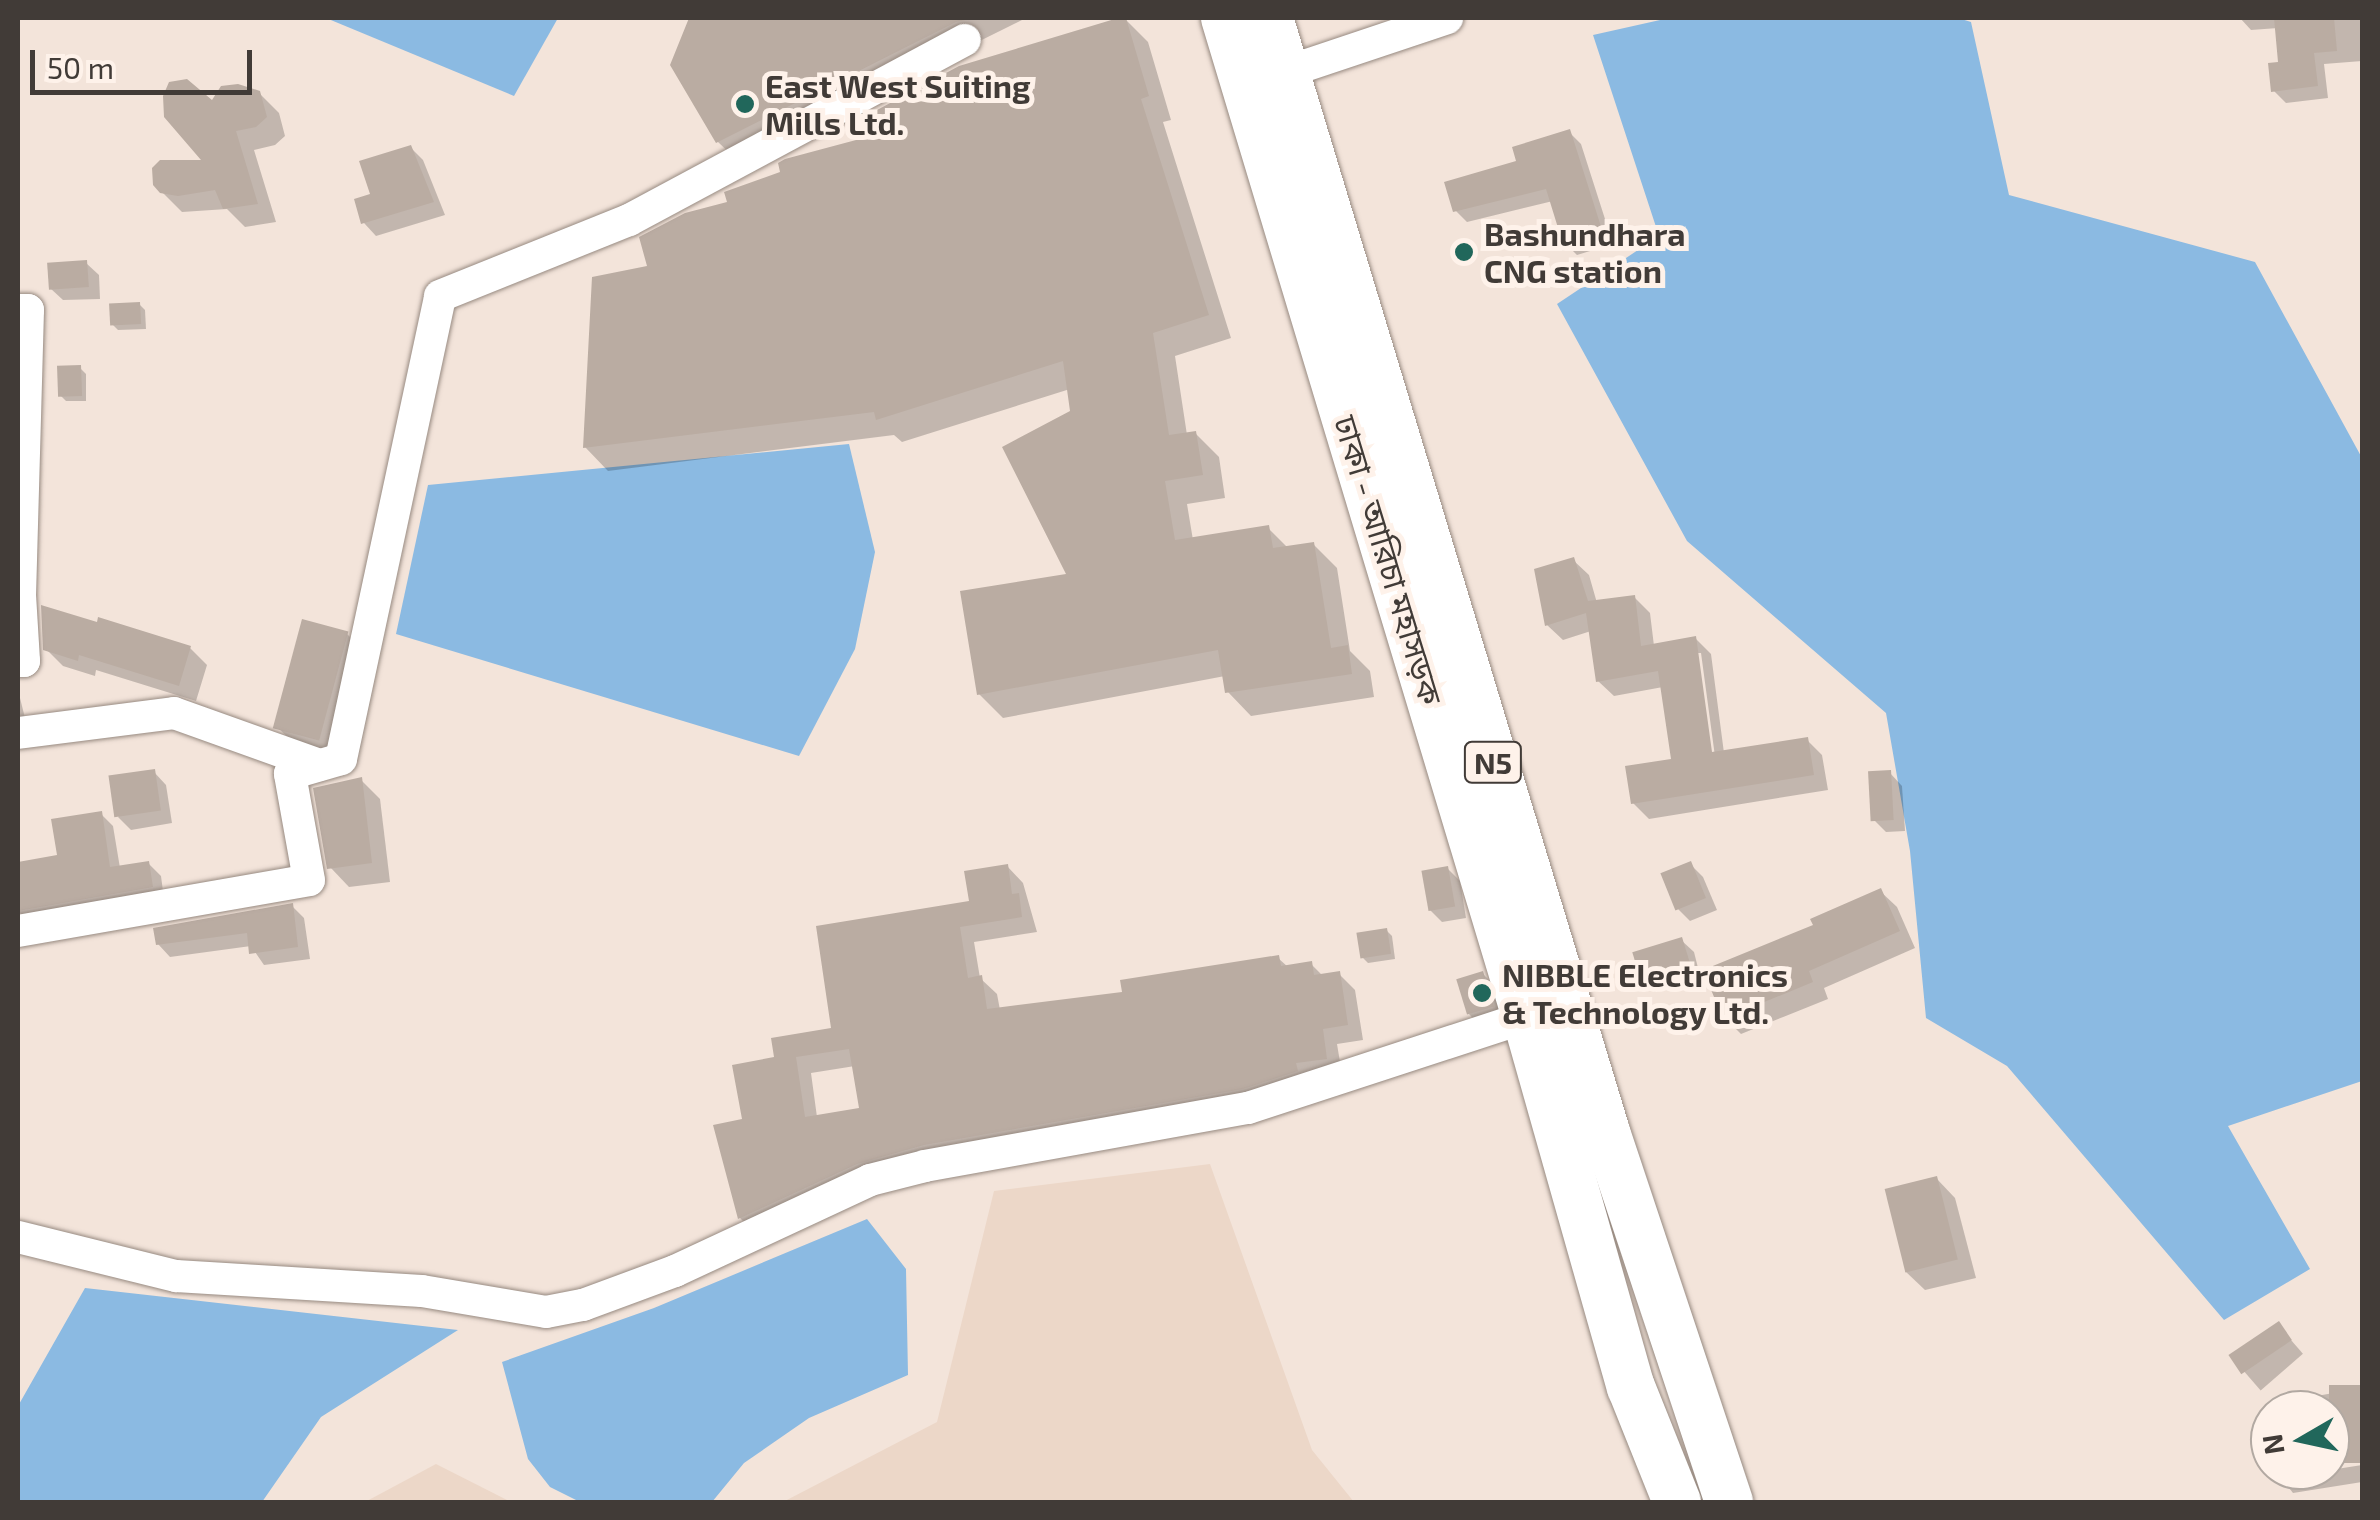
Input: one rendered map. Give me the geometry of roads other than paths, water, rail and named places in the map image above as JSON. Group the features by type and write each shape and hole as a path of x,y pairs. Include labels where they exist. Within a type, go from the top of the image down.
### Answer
{"highway":[{"name":"ঢাকা - আরিচা মহাসড়ক","path":"1226,18 1526,1017 1632,1387 1677,1502"},
{"name":"N5","path":"1269,18 1600,1112 1729,1502"}],"street":[{"path":"1286,72 1447,18"},
{"path":"18,931 308,880 290,774 341,758 440,296 629,220 966,40"},
{"path":"18,310 28,310 20,596 24,661 18,662"},
{"path":"18,734 174,713 319,765"},
{"path":"18,1237 176,1276 422,1291 546,1312 596,1301 675,1272 870,1180 926,1166 1248,1108 1526,1017"}],"water":[{"path":"326,18 558,18 514,96"},
{"path":"1669,18 1958,18 1971,22 2009,195 2255,262 2362,458 2362,1081 2228,1126 2310,1269 2224,1320 2007,1066 1926,1018 1910,851 1886,713 1687,541 1557,304 1659,236 1593,35"},
{"path":"849,444 875,552 855,649 799,756 396,634 428,485"},
{"path":"867,1219 906,1269 908,1375 809,1418 744,1463 712,1502 580,1502 550,1487 528,1459 502,1362 654,1308"},
{"path":"85,1288 458,1330 321,1417 262,1502 18,1502 18,1406"}],"place":[{"name":"East West Suiting Mills Ltd.","path":"745,104"},
{"name":"Bashundhara CNG station","path":"1464,252"},
{"name":"NIBBLE Electronics & Technology Ltd.","path":"1482,993"}]}
